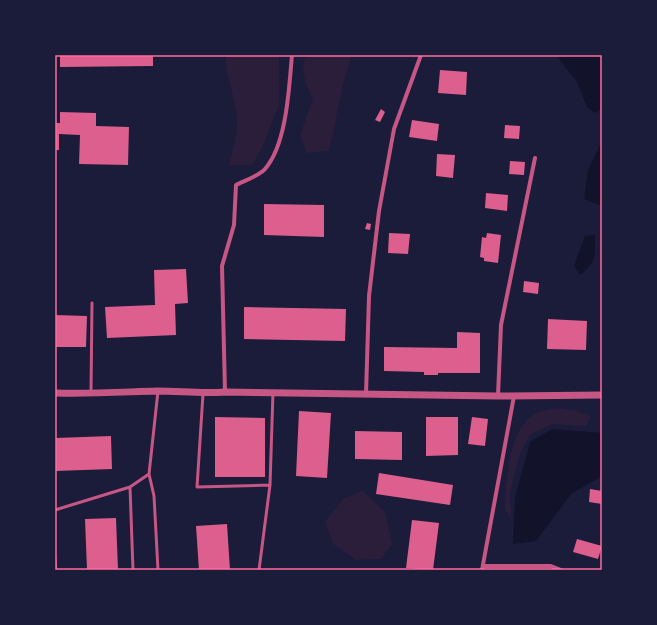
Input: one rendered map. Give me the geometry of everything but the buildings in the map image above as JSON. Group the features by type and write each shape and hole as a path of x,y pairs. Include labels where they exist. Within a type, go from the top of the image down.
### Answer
{"street":[{"path":"225,392 222,266 234,225 236,185 265,170 276,151 287,108 292,55"},
{"path":"366,394 369,296 379,212 394,129 420,55"},
{"path":"498,396 501,325 535,158"},
{"path":"55,393 91,394 158,391 203,394 225,392 273,392 498,396 602,395"},
{"path":"514,396 482,568 551,566 562,570"}],"lane":[{"path":"91,394 92,303"},
{"path":"158,391 149,474 154,496 158,570"},
{"path":"259,570 270,485 273,392"},
{"path":"203,394 197,487 270,485"},
{"path":"55,510 130,487 149,474"},
{"path":"130,487 133,570"}],"shaded area":[{"path":"226,55 279,55 279,105 262,148 252,165 229,165 236,138 237,117 227,69"},
{"path":"306,55 352,55 344,81 329,151 307,153 300,135 313,98 303,72"},
{"path":"556,55 602,55 602,101 600,110 595,113 587,107 577,82"},
{"path":"601,143 602,206 584,199 588,170"},
{"path":"595,235 594,258 590,266 580,275 574,266 585,236"},
{"path":"558,408 577,411 591,417 586,426 552,424 530,435 521,451 510,492 511,517 505,510 506,486 513,446 518,434 524,424 538,412"},
{"path":"552,429 602,433 602,475 571,494 536,541 513,544 515,498 530,442"},
{"path":"363,491 385,512 392,544 381,559 356,560 333,544 325,522 343,499"}]}
